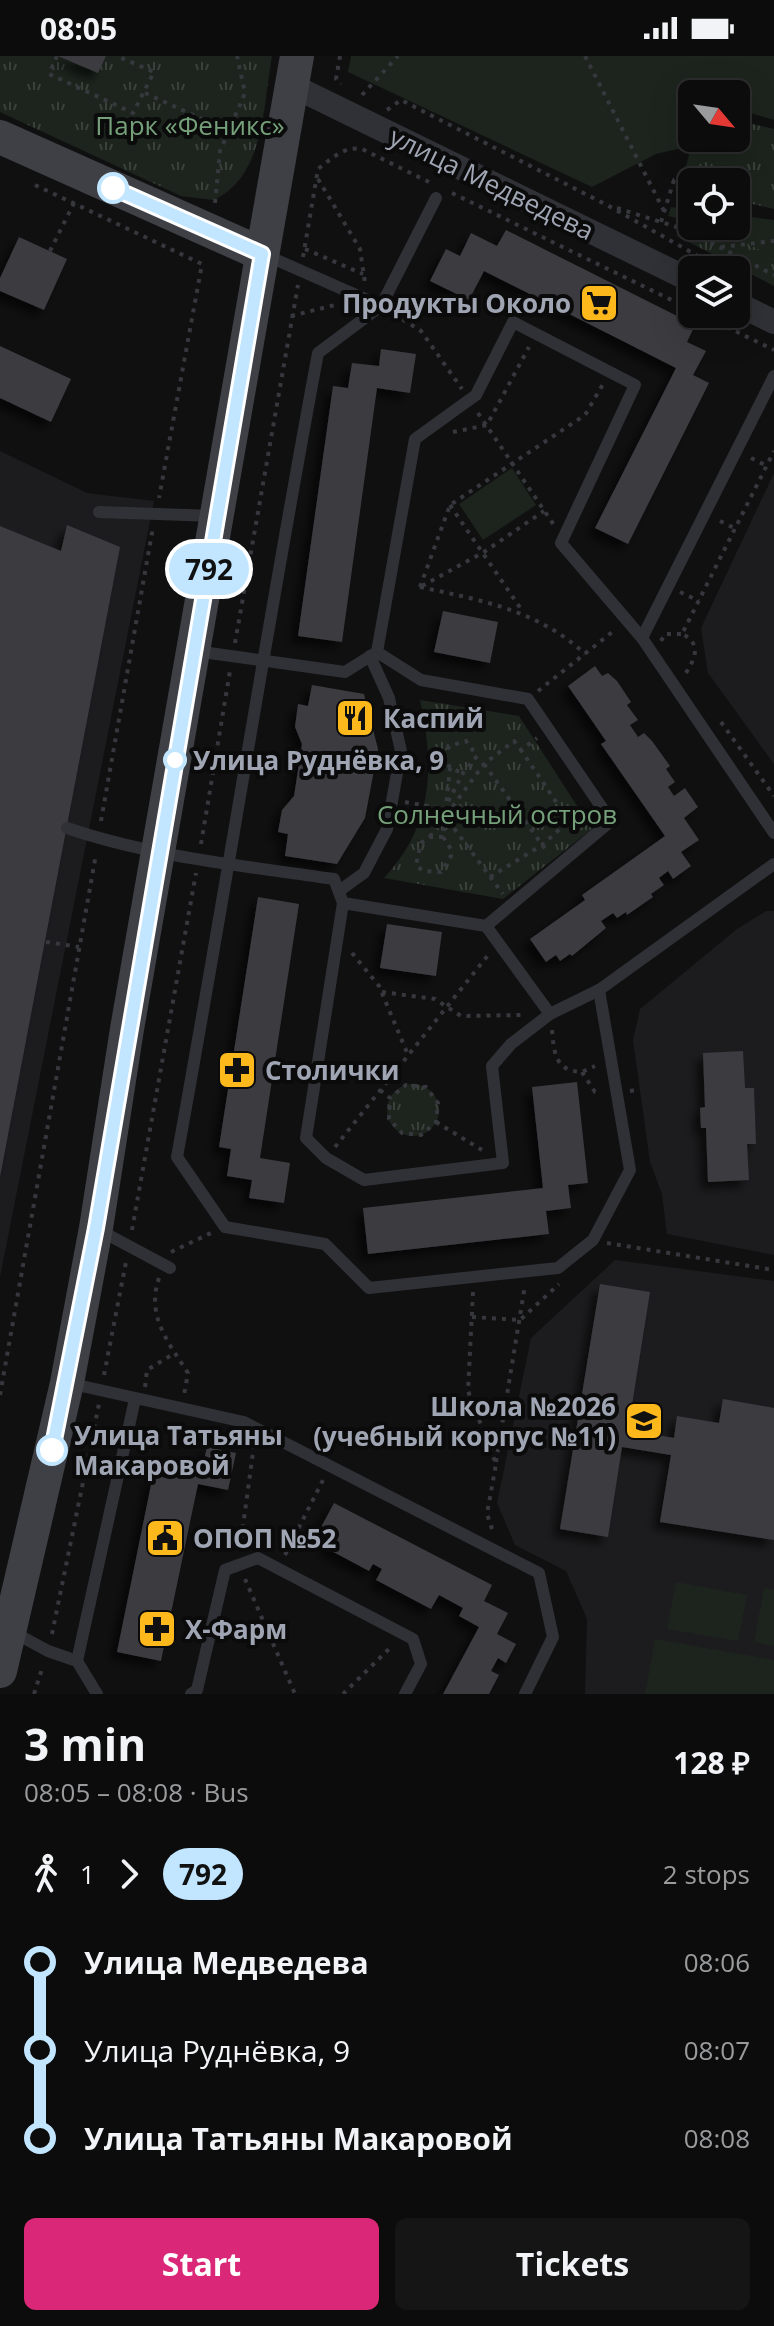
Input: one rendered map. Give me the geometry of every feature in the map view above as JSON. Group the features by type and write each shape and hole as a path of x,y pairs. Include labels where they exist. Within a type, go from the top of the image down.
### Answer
{"street":[{"path":"0,1671 5,1628 67,1383 96,1228 294,70"},
{"name":"улица Медведева","path":"294,70 678,274"},
{"path":"0,137 262,254"},
{"path":"750,310 774,322"}],"lane":[{"path":"436,198 381,306 318,353 261,660 230,864 177,1157 225,1227 325,1244 369,1288 558,1268 593,1240 630,1170 599,990"},
{"path":"262,254 381,306"},
{"path":"341,897 364,873 387,829 401,751 389,698 374,654 415,439 476,395 513,322 635,385 561,543 642,638 774,833"},
{"path":"642,638 774,376"},
{"path":"99,512 218,516"},
{"path":"195,651 345,672 374,654"},
{"path":"374,654 421,680 528,699 611,821 486,926"},
{"path":"67,828 159,851 334,879 341,897 337,944 306,1138 326,1158 364,1180 503,1163 492,1066 511,1044 550,1014 599,990 774,864"},
{"path":"341,897 486,926 550,1014"},
{"path":"96,1228 167,1266"},
{"path":"67,1383 244,1422 539,1573 553,1637 525,1694"},
{"path":"77,1661 138,1400"},
{"path":"191,1694 197,1690 225,1570 258,1558 413,1639 421,1664 405,1694"},
{"path":"5,1628 48,1651 77,1661 97,1694"}],"path":[{"path":"57,56 49,74 133,113 154,72 117,56"},
{"path":"215,203 220,151 245,93 237,56"},
{"path":"340,56 336,79 345,87"},
{"path":"360,97 398,56"},
{"path":"585,56 664,211"},
{"path":"145,93 227,131"},
{"path":"353,94 387,110 401,100 607,205 698,256"},
{"path":"34,1694 48,1651 129,1246 318,169 352,147 362,149 678,303"},
{"path":"291,316 366,299 360,249 317,177"},
{"path":"661,222 674,180 678,181"},
{"path":"31,183 202,264"},
{"path":"50,251 74,203"},
{"path":"607,205 661,222 720,247 774,275"},
{"path":"720,247 774,241"},
{"path":"305,249 363,274"},
{"path":"381,306 421,331 564,538"},
{"path":"729,328 774,350"},
{"path":"420,587 450,505 585,415 611,372"},
{"path":"691,680 685,672 694,663 696,649 690,638 682,634 774,451"},
{"path":"450,505 524,614"},
{"path":"420,587 484,552 545,511"},
{"path":"420,587 493,603 541,620 585,654"},
{"path":"528,699 628,621"},
{"path":"712,710 774,796"},
{"path":"521,750 548,729"},
{"path":"447,809 443,837 451,849 451,856 441,872 432,873 416,865 416,857 421,843 430,837 447,809 463,773 477,756 475,748 466,741 449,746 445,757 450,768 447,809"},
{"path":"447,809 484,764 514,741 569,821 542,845 490,877"},
{"path":"484,764 557,866"},
{"path":"450,768 463,773"},
{"path":"392,799 447,809"},
{"path":"447,809 450,823 511,904"},
{"path":"430,837 443,837"},
{"path":"46,942 79,947"},
{"path":"326,1158 498,943"},
{"path":"337,944 354,954 382,992 408,1055"},
{"path":"382,992 435,999 461,1016 550,1014 555,1059 561,1066 582,1072 609,1052"},
{"path":"406,1085 426,1087 438,1103 436,1122 421,1135 402,1133 389,1119 390,1098 406,1085"},
{"path":"380,1090 390,1098"},
{"path":"436,1122 503,1163"},
{"path":"181,1409 188,1373 156,1322 154,1292 173,1248 225,1227"},
{"path":"593,1240 640,1251 774,1270"},
{"path":"499,1553 487,1514 528,1271"},
{"path":"474,1277 468,1391 496,1464"},
{"path":"472,1317 520,1320 562,1281"},
{"path":"138,1400 147,1370 175,1353"},
{"path":"256,1428 238,1565 295,1694"},
{"path":"278,1568 330,1466"},
{"path":"343,1694 404,1635"}],"shaded area":[{"path":"0,451 87,493 154,501 0,1277"},
{"path":"774,473 774,764 708,673 701,628"},
{"path":"766,911 774,911 774,1255 667,1234 662,1194 650,1162 633,1040 640,1009 737,929"},
{"name":"Школа №2026 (учебный корпус №11)","path":"615,1260 774,1281 774,1694 585,1694 587,1619 566,1571 515,1545 497,1503 531,1338"}],"green space":[{"name":"Парк «Феникс»","path":"0,56 272,56 263,117 252,157 231,189 214,200 181,196 0,112"},
{"path":"351,56 774,56 774,120 750,113 750,80 678,80 678,149 656,154 592,187 348,72"},
{"path":"750,123 774,129 774,209 750,203 750,168 685,168 690,152 750,152"},
{"path":"671,207 678,208 678,218 668,216"},
{"path":"750,217 774,220 774,257 737,240 750,240"},
{"path":"685,240 739,240 774,257 774,286 750,274 750,256 716,256"},
{"path":"512,468 536,505 483,540 459,504"},
{"name":"Солнечный остров","path":"420,700 519,716 592,829 503,899 384,878 412,838 426,795 428,749"},
{"path":"413,1084 431,1092 439,1110 431,1128 413,1136 395,1128 387,1110 395,1092"},
{"path":"676,1582 747,1595 738,1641 667,1629"},
{"path":"764,1588 774,1590 774,1646 754,1642"},
{"path":"655,1639 774,1660 774,1694 645,1694"}],"building":[{"path":"58,56 106,56 98,73"},
{"path":"506,230 678,316 678,328 694,328 687,342 706,351 693,375 709,383 628,544 595,528 676,368 484,271 469,300 430,281 446,249 460,256 471,233 497,246"},
{"path":"19,237 67,259 44,310 0,291 0,278"},
{"path":"0,346 71,379 51,422 0,398"},
{"path":"381,349 416,354 410,393 377,388 342,642 298,636 333,386 348,388 352,363 379,366"},
{"path":"67,525 120,547 0,1177 0,526 61,551"},
{"path":"443,611 498,622 490,663 434,652"},
{"path":"595,666 602,676 608,673 617,681 631,702 627,705 638,720 630,725 638,737 644,733 652,741 670,766 666,769 675,782 668,787 674,796 685,788 698,807 684,818 699,840 681,852 691,866 673,879 668,871 659,878 664,885 651,894 653,897 627,915 626,912 617,918 613,913 601,921 606,928 572,956 570,954 560,961 556,955 546,962 530,939 585,900 582,895 665,836 601,744 606,741 568,686"},
{"path":"312,685 364,694 378,749 365,818 337,864 285,856 288,834 278,832 282,810 294,796 302,744 295,727 298,704 308,706"},
{"path":"258,897 299,904 260,1158 290,1163 284,1203 249,1198 252,1180 227,1176 231,1149 219,1147"},
{"path":"387,924 442,932 436,976 380,968"},
{"path":"743,1051 745,1088 754,1088 756,1144 747,1144 749,1180 708,1182 706,1128 701,1128 700,1108 705,1107 703,1053"},
{"path":"577,1082 588,1183 568,1185 571,1208 546,1211 549,1234 368,1254 363,1208 543,1188 532,1087"},
{"path":"600,1284 650,1292 628,1430 674,1438 677,1416 719,1423 723,1399 774,1408 774,1540 660,1522 671,1455 622,1447 608,1537 560,1529"},
{"path":"207,1447 236,1453 228,1490 198,1484 161,1661 117,1652 153,1475 171,1479 175,1458 203,1464"},
{"path":"334,1503 492,1585 484,1601 508,1613 497,1634 516,1644 506,1663 498,1658 491,1671 499,1675 489,1694 443,1694 479,1627 459,1616 463,1608 439,1595 431,1609 376,1580 382,1569 373,1564 369,1571 326,1548 332,1537 319,1531"}],"bus line":[{"name":"792","path":"52,1450 96,1228 127,1029 262,254 113,188"}],"place":[{"name":"Продукты Около","path":"599,303"},
{"name":"Каспий","path":"355,718"},
{"name":"Улица Руднёвка, 9","path":"175,760"},
{"name":"Столички","path":"237,1070"},
{"name":"Школа №2026 (учебный корпус №11)","path":"644,1421"},
{"name":"Улица Татьяны Макаровой","path":"52,1450"},
{"name":"ОПОП №52","path":"165,1538"},
{"name":"X-Фарм","path":"157,1629"}]}
